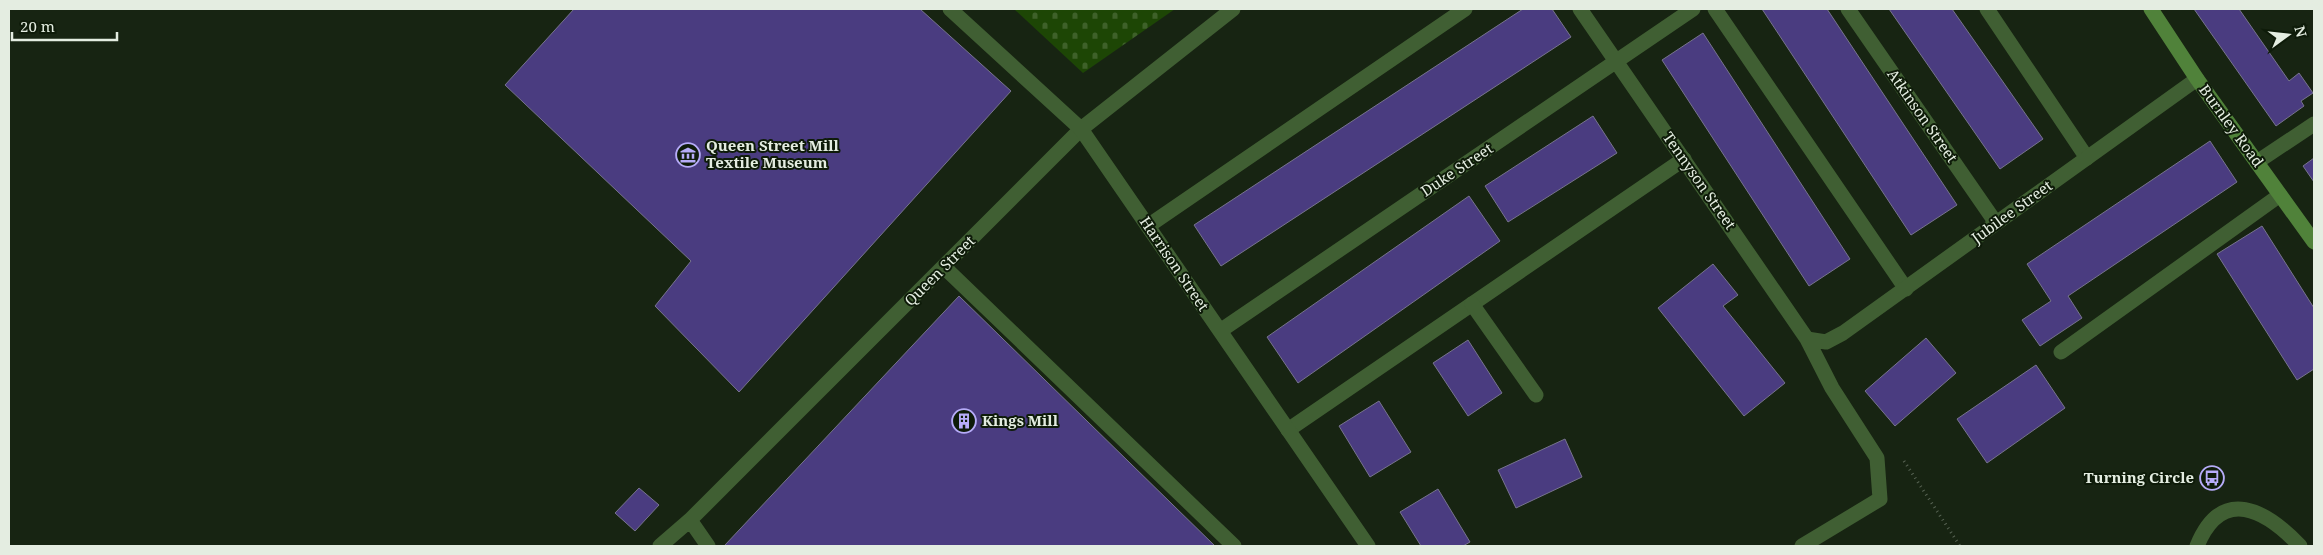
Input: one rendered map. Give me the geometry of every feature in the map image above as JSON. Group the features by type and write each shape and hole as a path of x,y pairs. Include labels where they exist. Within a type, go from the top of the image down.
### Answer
{"street":[{"name":"Harrison Street","path":"950,9 1081,130 1368,546"},
{"name":"Queen Street","path":"660,546 690,520 1081,130 1233,9"},
{"path":"1148,226 1464,9"},
{"name":"Tennyson Street","path":"1580,9 1808,339 1832,388 1877,458 1880,499 1802,546"},
{"name":"Duke Street","path":"1220,332 1694,9"},
{"path":"1715,9 1906,289"},
{"name":"Atkinson Street","path":"1848,9 1996,223"},
{"path":"1987,9 2087,158"},
{"name":"Burnley Road","path":"2150,9 2314,242"},
{"name":"Jubilee Street","path":"1808,339 1826,342 1843,333 2197,78"},
{"path":"2257,162 2314,124"},
{"path":"1288,430 1684,159"},
{"path":"2061,352 2280,195"},
{"path":"944,267 1234,546"},
{"path":"1472,304 1536,395"},
{"path":"2197,546 2203,531 2222,513 2243,508 2267,516 2300,546"},
{"path":"690,520 708,546"}],"green space":[{"path":"1014,9 1175,9 1083,73"}],"building":[{"path":"574,9 920,9 1011,91 739,392 655,306 691,261 505,85"},
{"path":"1523,9 1552,9 1571,37 1221,266 1194,225"},
{"path":"1762,9 1827,9 1957,205 1911,235"},
{"path":"1889,9 1952,9 2043,139 2000,169"},
{"path":"2194,9 2239,9 2289,81 2299,73 2313,93 2301,101 2304,106 2276,126"},
{"path":"1703,33 1850,259 1809,286 1662,60"},
{"path":"1593,116 1617,153 1508,222 1485,186"},
{"path":"2210,141 2237,182 2068,296 2082,318 2040,346 2022,320 2051,301 2027,264"},
{"path":"2314,158 2314,182 2303,166"},
{"path":"1469,196 1500,241 1298,383 1267,337"},
{"path":"2262,226 2314,308 2314,369 2297,380 2217,254"},
{"path":"1713,264 1738,295 1723,306 1785,383 1744,416 1658,308"},
{"name":"Kings Mill","path":"959,296 1215,546 725,545"},
{"path":"1926,338 1956,373 1895,426 1865,391"},
{"path":"1468,340 1502,393 1468,416 1433,363"},
{"path":"2036,365 2065,408 1987,463 1957,419"},
{"path":"1379,401 1411,452 1370,477 1339,426"},
{"path":"1565,439 1582,477 1516,508 1498,470"},
{"path":"639,488 659,505 635,531 615,513"},
{"path":"1438,489 1470,542 1463,546 1421,546 1400,512"}],"place":[{"name":"Queen Street Mill Textile Museum","path":"688,155"},
{"name":"Kings Mill","path":"964,421"},
{"name":"Turning Circle","path":"2212,478"}]}
